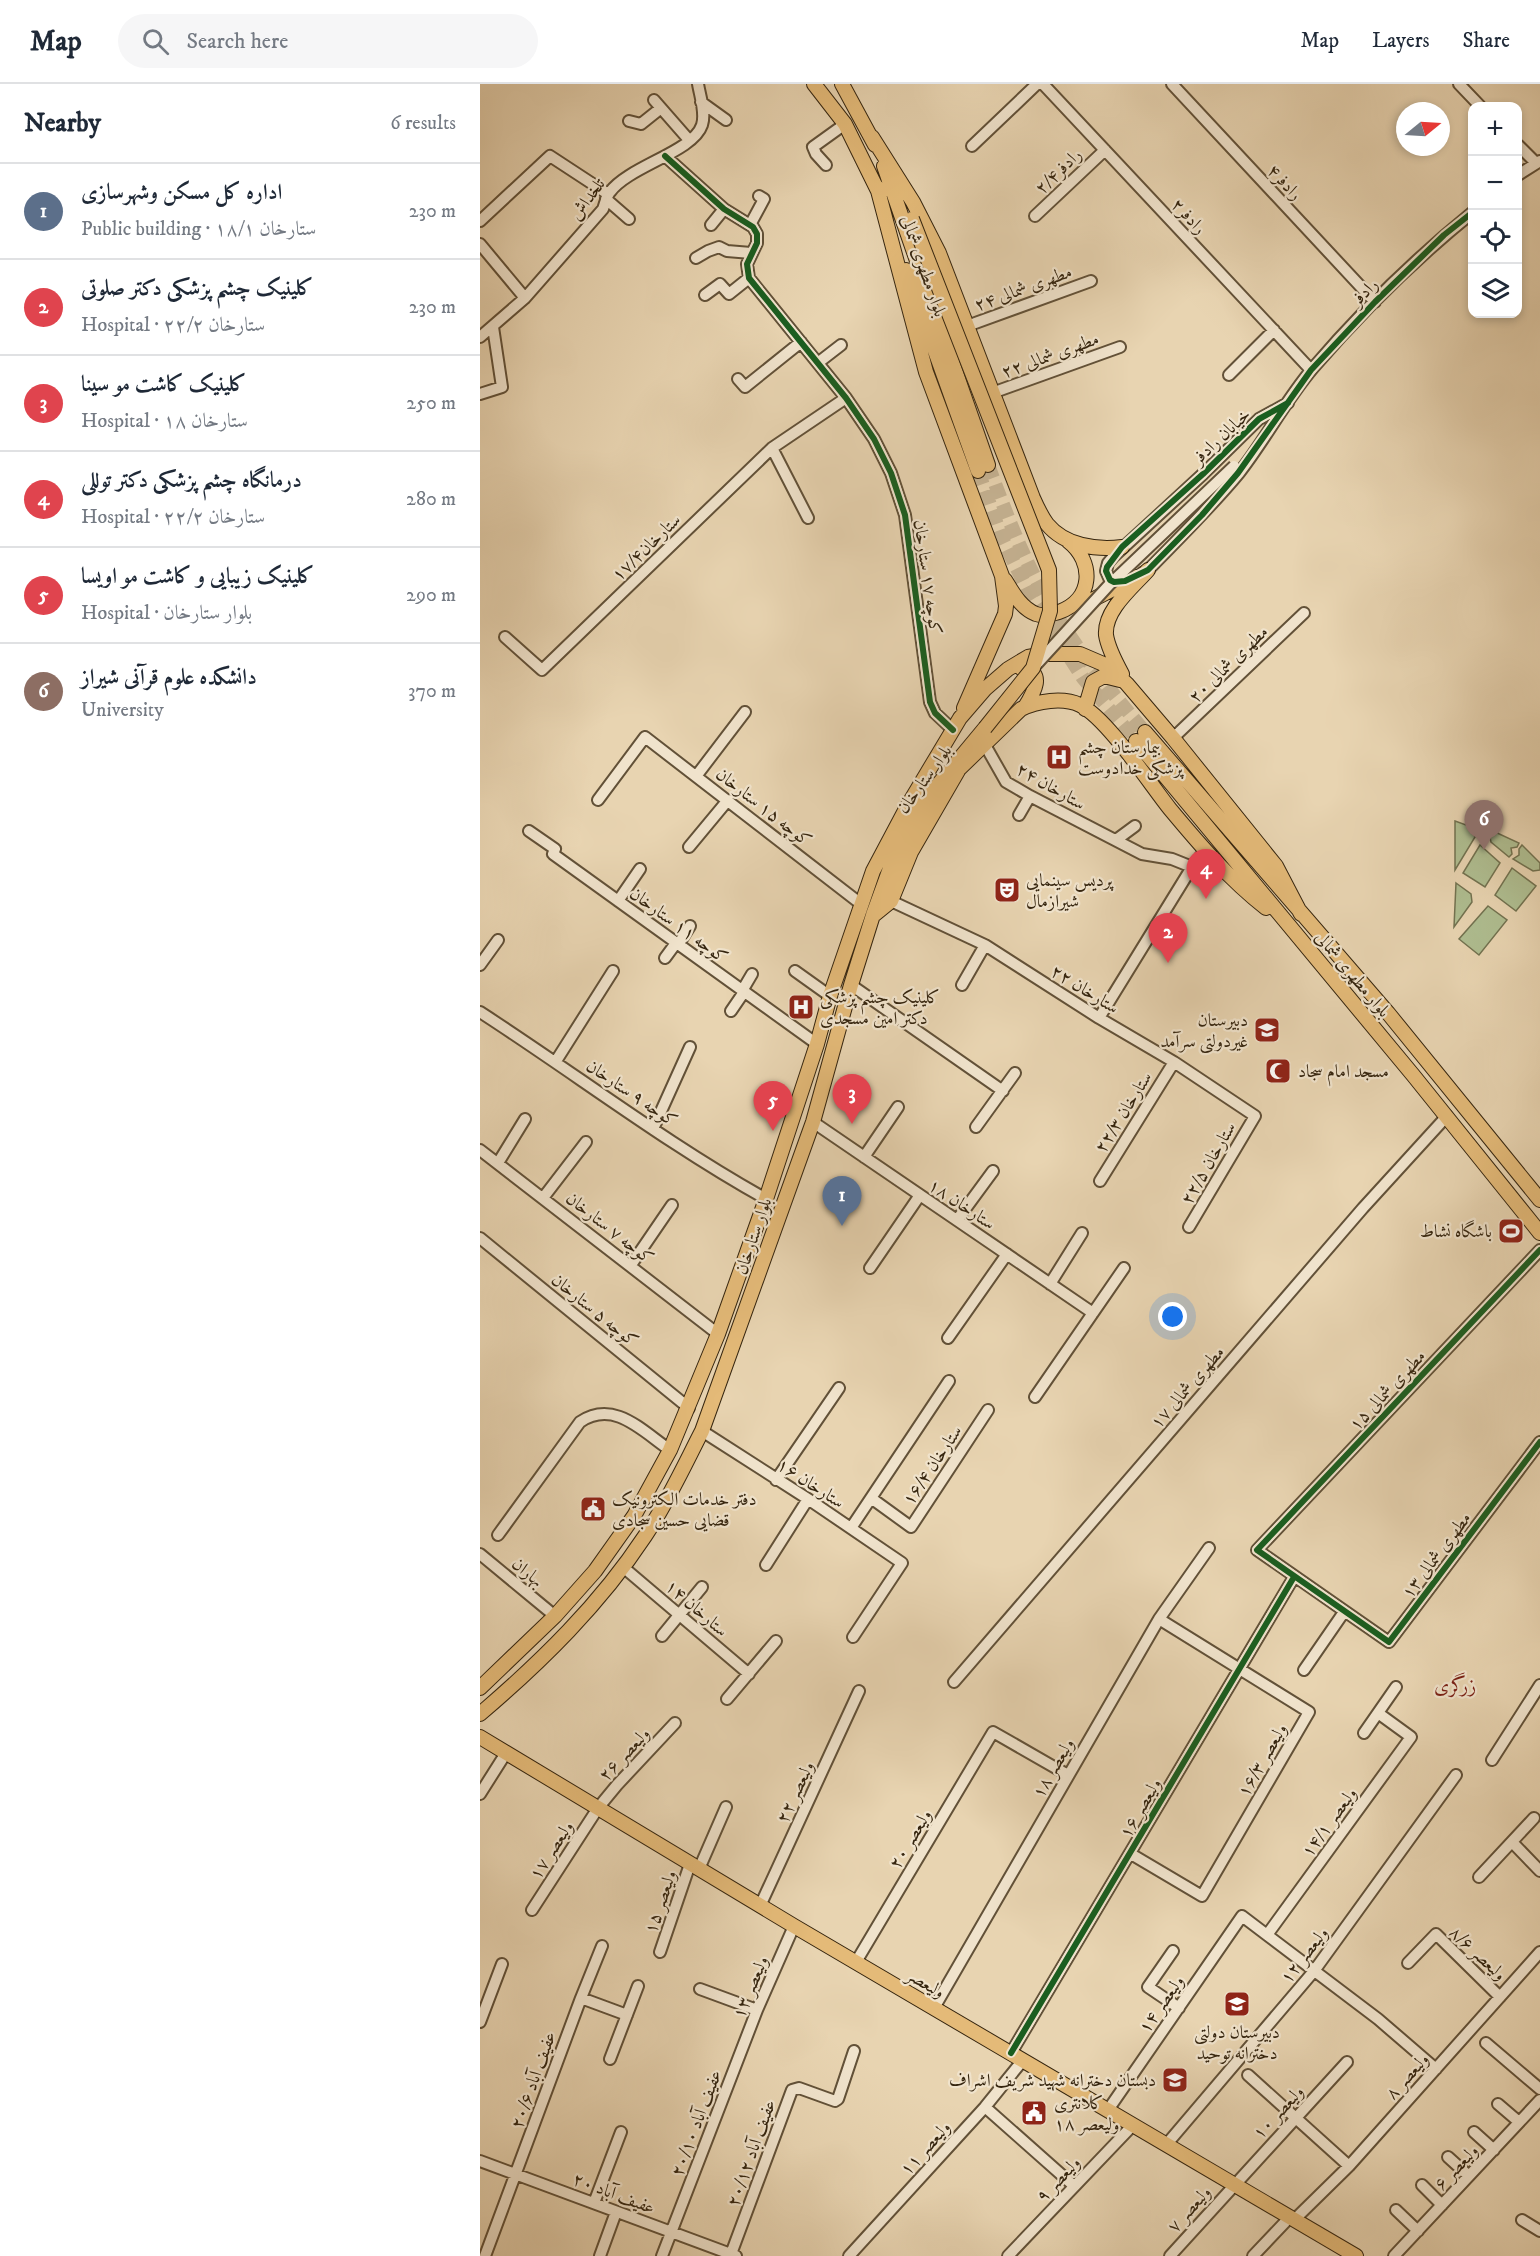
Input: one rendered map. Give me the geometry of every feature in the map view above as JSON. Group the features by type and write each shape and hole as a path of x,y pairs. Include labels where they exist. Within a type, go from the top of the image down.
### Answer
{"main road":[{"name":"بلوار مطهرى شمالى","path":"814,84 845,124 877,187 983,468 884,166 872,137 842,84"},
{"path":"872,137 912,219 1005,462 1046,559 1051,583 1050,611 1033,668"},
{"path":"872,137 926,225 1033,498 1047,524 1073,545 1085,566 1086,585 1083,595 1070,608"},
{"path":"877,187 926,372 1002,576 1017,600 1037,614 1047,616 1109,593 1148,570"},
{"path":"1056,532 1080,545 1102,549 1122,547"},
{"path":"1127,684 1108,642 1107,626 1116,606 1148,570"},
{"path":"957,724 1005,614 1002,576"},
{"path":"957,724 985,689 1008,669 1028,657 1046,654 1080,654 1108,666 1127,684 1173,738 1276,866 1301,914"},
{"path":"1004,674 1017,668 1024,668 1033,674 1036,684 1035,691 1024,708"},
{"name":"بلوار ستارخان","path":"480,1714 547,1654 623,1567 646,1535 702,1431 813,1122 851,985 892,863 927,798 1033,668"},
{"path":"1085,709 1091,686 1099,677 1110,676 1127,684"},
{"path":"873,915 891,901 911,852 959,769 1008,720 1024,708 1033,704 1069,702 1085,709 1118,743 1205,851 1230,878 1287,924"},
{"name":"بلوار ستارخان","path":"480,1688 555,1616 595,1571 634,1516 670,1450 718,1334 766,1199 861,904 886,844 957,724"},
{"name":"بلوار مطهرى شمالى","path":"1540,1200 1388,1013 1140,736 1287,924 1447,1116 1540,1233"},
{"name":"ولیعصر","path":"480,1737 760,1906 1356,2256"}],"street":[{"name":"تلخداش","path":"480,337 525,298 603,210 607,196 628,175 665,156 689,140 702,127 698,84"},
{"path":"972,146 1037,84"},
{"name":"رادفر۴","path":"1172,84 1375,302"},
{"path":"1459,84 1476,102"},
{"name":"رادفر۲","path":"1050,86 1104,150 1311,370"},
{"path":"701,102 726,120"},
{"path":"629,121 641,124 658,104 689,140"},
{"path":"826,165 813,147 845,124"},
{"path":"1522,148 1538,162 1522,172"},
{"name":"رادفر۲/۴","path":"1035,216 1104,150"},
{"path":"480,221 550,156 607,196 629,219"},
{"path":"665,156 724,209 750,225 757,234 758,243 747,264 749,278 729,294 720,284 705,295"},
{"path":"750,225 764,199 759,196"},
{"path":"711,225 724,209"},
{"name":"رادفر","path":"1288,403 1311,370 1375,302 1444,235 1468,216"},
{"path":"480,244 525,298"},
{"path":"696,258 719,247 728,252 751,253"},
{"name":"کوچه ۱۷ ستارخان","path":"749,278 846,398 874,439 891,474 905,515 930,702 935,712 957,724"},
{"name":"مطهرى شمالى ۲۴","path":"967,326 1091,281"},
{"path":"480,394 502,387 492,327"},
{"path":"1229,375 1274,330"},
{"path":"738,379 745,387 801,342"},
{"path":"819,362 842,345"},
{"name":"مطهرى شمالى ۲۲","path":"992,393 1120,347"},
{"name":"ستارخان۱۷/۴","path":"505,637 542,670 772,448 846,398"},
{"path":"1033,668 1109,585 1234,466 1288,403"},
{"name":"خیابان رادفر","path":"1288,403 1238,473 1202,515 1148,570 1125,580 1114,582 1110,580 1106,572 1107,567 1122,547 1203,474 1259,419 1288,403"},
{"path":"772,448 808,518"},
{"name":"۲۰ مطهری شمالی","path":"1173,738 1305,613"},
{"path":"698,776 745,712"},
{"name":"کوچه ۱۵ ستارخان","path":"598,800 645,736 861,904"},
{"name":"۲۴ ستارخان","path":"985,745 1006,782 1142,854 1172,859 1192,867"},
{"path":"1019,815 1030,796"},
{"path":"689,847 728,800"},
{"path":"1116,840 1136,826"},
{"name":"کوچه ۱۱ ستارخان","path":"528,831 555,849 552,854 817,1044"},
{"path":"1099,1018 1192,867 1205,851"},
{"path":"618,901 640,869"},
{"name":"۲۲ ستارخان","path":"891,901 985,945 1099,1018 1174,1062 1255,1116"},
{"path":"665,958 690,926"},
{"path":"480,965 498,940"},
{"path":"962,985 985,945"},
{"path":"556,1061 613,971"},
{"path":"795,971 830,996"},
{"path":"731,1011 752,974"},
{"path":"851,985 1003,1090"},
{"name":"کوچه ۹ ستارخان","path":"480,1012 556,1061 653,1129 766,1199"},
{"path":"653,1129 690,1047"},
{"name":"۲۲/۳ ستارخان","path":"1100,1181 1174,1062"},
{"path":"976,1127 1015,1073"},
{"path":"864,1157 898,1107"},
{"name":"۲۲/۵ ستارخان","path":"1190,1227 1255,1116"},
{"name":"۱۷ مطهری شمالی","path":"954,1682 1363,1208 1447,1116"},
{"path":"498,1163 525,1119"},
{"name":"۱۸ ستارخان","path":"813,1122 1093,1313"},
{"path":"543,1198 586,1142"},
{"name":"کوچه ۷ ستارخان","path":"480,1150 718,1334"},
{"path":"957,1220 993,1171"},
{"path":"870,1268 920,1195"},
{"path":"631,1265 672,1206"},
{"path":"1050,1284 1082,1233"},
{"name":"کوچه ۵ ستارخان","path":"480,1239 688,1408"},
{"name":"۱۵ مطهری شمالی","path":"1294,1577 1257,1550 1540,1250"},
{"path":"948,1338 1007,1254"},
{"path":"1035,1397 1124,1268"},
{"name":"۱۶/۴ ستارخان","path":"851,1528 949,1381"},
{"path":"776,1480 839,1388"},
{"name":"۱۶/۴ ستارخان","path":"871,1498 911,1527 988,1410"},
{"path":"498,1535 580,1422 590,1416 600,1413 614,1414 670,1450"},
{"name":"۱۶ ستارخان","path":"702,1431 902,1563 853,1637"},
{"name":"۱۳ مطهری شمالی","path":"1344,1612 1389,1642 1540,1442"},
{"path":"766,1565 808,1499"},
{"name":"۱۸ ولیعصر","path":"934,2008 1159,1619 1209,1548"},
{"name":"بهاران","path":"480,1554 555,1616"},
{"name":"۱۴ ستارخان","path":"623,1567 749,1674"},
{"path":"1294,1577 1344,1612 1304,1670"},
{"name":"۱۶ ولیعصر","path":"1017,2057 1131,1854 1294,1577"},
{"path":"662,1636 702,1587"},
{"path":"1159,1619 1238,1669"},
{"path":"727,1699 776,1641"},
{"name":"۱۶/۳ ولیعصر","path":"1131,1854 1202,1896 1309,1712 1238,1669"},
{"path":"1492,1760 1540,1685"},
{"path":"1364,1733 1396,1687"},
{"name":"۲۲ ولیعصر","path":"760,1906 859,1691"},
{"name":"۱۴/۱ ولیعصر","path":"1267,1935 1411,1737 1378,1713"},
{"name":"۲۶ ولیعصر","path":"598,1808 675,1723"},
{"name":"۲۰ ولیعصر","path":"856,1962 993,1732 1068,1775"},
{"path":"480,1794 506,1753"},
{"name":"۱۲ ولیعصر","path":"1166,2145 1314,1971 1456,1775"},
{"name":"۱۵ ولیعصر","path":"660,1952 695,1866 726,1807"},
{"name":"۱۷ ولیعصر","path":"532,1910 598,1808"},
{"path":"1479,1877 1534,1818"},
{"path":"1512,1842 1540,1871"},
{"name":"۱۴ ولیعصر","path":"1107,2110 1242,1916 1267,1935"},
{"name":"۱۳ ولیعصر","path":"738,2060 794,1926"},
{"name":"۸/۶ ولیعصر","path":"1408,1963 1436,1934 1500,1997"},
{"path":"1267,1935 1378,2019 1436,2069"},
{"name":"عفیف آباد ۲۰/۶","path":"485,2256 602,1946"},
{"path":"1173,1950 1148,1987 1179,2008"},
{"name":"۸ ولیعصر","path":"1253,2256 1349,2166 1540,1952"},
{"path":"480,2022 502,1964"},
{"path":"610,2059 638,1986"},
{"path":"700,1989 757,2010"},
{"path":"581,1998 627,2015"},
{"path":"1486,2043 1540,2089"},
{"name":"عفیف آباد ۲۰/۱۲","path":"734,2255 792,2090 799,2088 835,2101 838,2099 854,2051"},
{"name":"۱۱ ولیعصر","path":"849,2256 985,2107 1017,2057"},
{"name":"عفیف آباد ۲۰/۱۰","path":"662,2256 738,2060"},
{"name":"۱۰ ولیعصر","path":"1234,2184 1347,2062"},
{"path":"1248,2075 1349,2166"},
{"name":"۶ ولیعصر","path":"1394,2256 1540,2100"},
{"path":"1498,2104 1519,2122"},
{"path":"985,2107 1073,2186"},
{"name":"۹ ولیعصر","path":"1008,2256 1133,2125"},
{"path":"594,2204 621,2132"},
{"path":"1474,2132 1494,2150"},
{"path":"1448,2157 1469,2176"},
{"name":"عفیف آباد ۲۰","path":"480,2161 734,2255"},
{"name":"۷ ولیعصر","path":"1170,2256 1234,2184"},
{"path":"1422,2186 1442,2205"},
{"path":"1396,2210 1418,2230"},
{"path":"600,2256 616,2212"},
{"path":"1522,2220 1540,2231"}],"green space":[{"path":"1455,821 1469,826 1475,837 1455,870"},
{"path":"1495,832 1519,843 1517,847 1511,848 1512,854 1509,857 1491,842 1489,833"},
{"path":"1480,845 1500,863 1485,887 1463,873"},
{"path":"1522,845 1540,863 1540,870 1533,871 1513,859 1519,855"},
{"path":"1512,868 1536,886 1516,911 1495,895"},
{"path":"1456,883 1471,894 1472,902 1454,927"},
{"path":"1488,906 1507,920 1479,955 1459,939"}],"tunnel":[{"path":"988,465 1017,540 1049,603 1087,660 1145,732"},
{"path":"978,471 1001,536 1031,597 1083,678 1136,741"}],"cycle path":[{"path":"665,156 724,209 753,227 757,234 757,243 747,264 749,278 846,398 874,439 891,473 905,515 930,702 935,713 953,730"},
{"path":"1287,403 1311,370 1375,302 1444,235 1468,216"},
{"path":"1287,403 1238,473 1202,515 1148,570 1125,581 1110,580 1106,571 1107,567 1122,547 1203,474 1259,419 1287,403"},
{"path":"1540,1250 1257,1550 1389,1642 1540,1442"},
{"path":"1011,2053 1294,1577"}],"place":[{"name":"بیمارستان چشم پزشکی خدادوست","path":"1059,757"},
{"name":"دانشکده علوم قرآنی شیراز","path":"1484,850"},
{"name":"پردیس سینمایی شیرازمال","path":"1007,890"},
{"name":"درمانگاه چشم پزشكی دكتر توللی","path":"1206,899"},
{"name":"کلینیک چشم پزشکی دکتر صلوتی","path":"1168,963"},
{"name":"کلینیک چشم پزشکی دکتر امین مسجدی","path":"801,1007"},
{"name":"دبیرستان غیردولتی سرآمد","path":"1267,1030"},
{"name":"مسجد امام سجاد","path":"1278,1071"},
{"name":"کلینیک کاشت مو سینا","path":"852,1124"},
{"name":"کلینیک زیبایی و کاشت مو اویسا","path":"773,1131"},
{"name":"اداره کل مسکن وشهرسازی","path":"842,1226"},
{"name":"باشگاه نشاط","path":"1511,1231"},
{"name":"دفتر خدمات الکترونیک قضایی حسین سجادی","path":"593,1509"},
{"name":"دبیرستان دولتی دخترانه توحید","path":"1237,2004"},
{"name":"دبستان دخترانه شهید شریف اشراف","path":"1175,2080"},
{"name":"کلانتری ۱۸ ولیعصر","path":"1034,2113"}],"district":[{"name":"زرگری","path":"1455,1685"}]}
